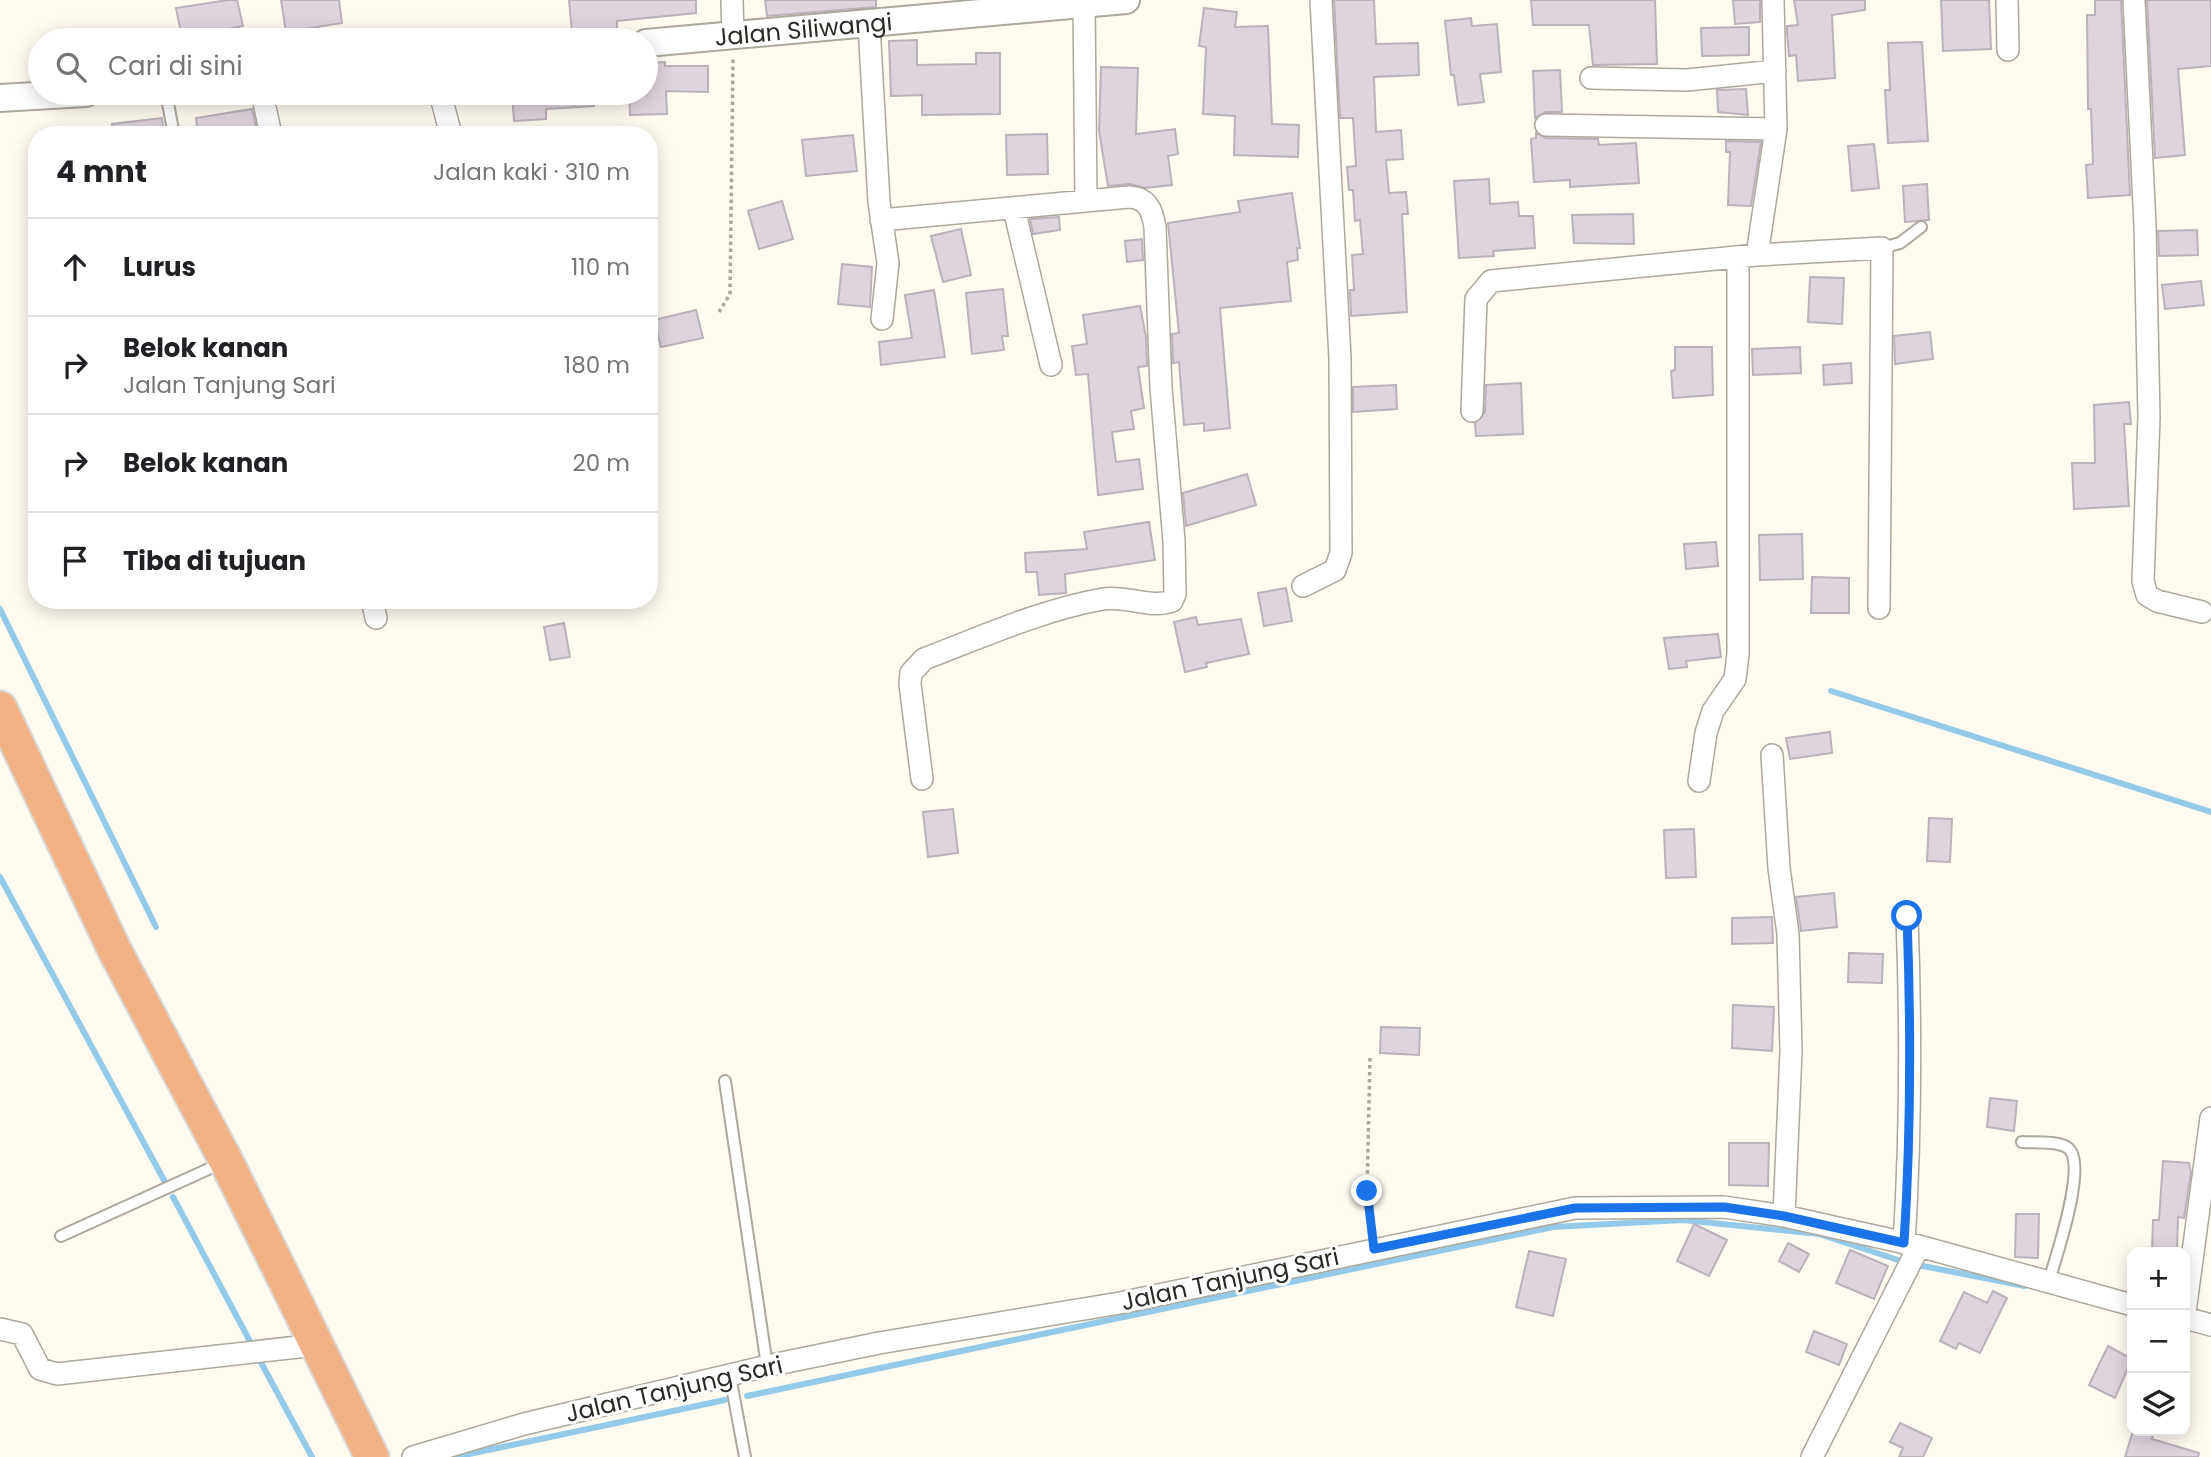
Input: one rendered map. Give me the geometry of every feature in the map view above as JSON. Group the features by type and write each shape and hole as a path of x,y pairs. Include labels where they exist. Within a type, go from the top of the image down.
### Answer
{"main road":[{"path":"0,708 115,951 226,1161 371,1457"}],"street":[{"path":"732,0 733,37"},
{"name":"Jalan Siliwangi","path":"658,42 1126,0"},
{"path":"1303,586 1335,570 1341,554 1340,358 1321,0"},
{"path":"1699,781 1706,733 1713,711 1735,679 1738,654 1748,256 1776,129 1773,0"},
{"path":"2007,0 2008,50"},
{"path":"2134,0 2145,225 2149,417 2143,580 2147,595 2157,601 2202,612"},
{"path":"1086,201 1095,2"},
{"path":"869,25 881,220 888,263 882,319"},
{"path":"1591,78 1687,80 1775,71"},
{"path":"0,98 28,96"},
{"path":"265,105 269,126"},
{"path":"443,105 449,126"},
{"path":"1546,125 1579,128 1776,129"},
{"path":"881,220 1140,197 1152,212 1175,594 1172,601 1165,603 1115,598 1078,604 1008,626 924,659 915,666 910,684 922,779"},
{"path":"1014,209 1051,365"},
{"path":"1472,411 1476,299 1491,281 1748,256 1882,248 1879,608"},
{"path":"1772,755 1779,868 1788,934 1791,1051 1784,1216"},
{"path":"1812,1457 1912,1244 1907,916"},
{"path":"2185,1310 2211,1118"},
{"name":"Jalan Tanjung Sari","path":"413,1457 524,1424 767,1366 879,1343 1120,1303 1575,1208 1724,1207 1784,1216 1912,1244 2048,1284 2127,1303"},
{"path":"2190,1319 2211,1325"},
{"path":"0,1329 22,1334 40,1369 57,1374 316,1345"}],"lane":[{"path":"168,105 172,126"},
{"path":"1882,248 1900,243 1921,228"},
{"path":"725,1081 767,1366"},
{"path":"2022,1142 2063,1146 2070,1150 2073,1159 2074,1178 2068,1218 2048,1284"},
{"path":"61,1236 226,1161"},
{"path":"730,1376 745,1457"}],"path":[{"path":"719,312 730,294 733,37"},
{"path":"1370,1058 1367,1191 1374,1249"}],"building":[{"path":"237,0 243,26 180,28 176,8"},
{"path":"281,0 339,0 342,23 311,28 285,28"},
{"path":"569,0 696,0 696,13 617,21 617,28 572,28"},
{"path":"765,0 876,0 876,7 767,16"},
{"path":"1334,0 1374,0 1376,44 1418,43 1419,75 1374,77 1376,132 1401,130 1403,159 1386,160 1389,193 1406,192 1408,214 1402,214 1407,312 1351,316 1350,290 1354,290 1352,255 1363,254 1360,220 1355,221 1353,190 1349,190 1347,167 1356,166 1353,118 1340,118"},
{"path":"1531,0 1655,0 1657,64 1593,65 1589,25 1533,25"},
{"path":"1733,0 1760,0 1760,22 1735,24"},
{"path":"1794,0 1865,0 1865,10 1832,15 1835,78 1798,81 1796,55 1789,56 1787,33 1787,26 1798,25"},
{"path":"1941,0 1989,0 1991,49 1943,51"},
{"path":"2095,0 2121,0 2130,195 2088,198 2086,165 2093,164 2091,109 2088,109 2087,15 2095,15"},
{"path":"2147,0 2211,0 2211,66 2178,69 2185,155 2155,158"},
{"path":"1204,8 1237,12 1235,27 1268,26 1272,124 1299,125 1298,157 1234,155 1235,116 1203,114 1206,47 1199,46"},
{"path":"1471,18 1472,26 1497,24 1501,72 1480,74 1484,102 1458,105 1454,75 1451,75 1445,21"},
{"path":"1749,27 1749,55 1702,56 1701,28"},
{"path":"917,40 917,65 976,64 976,53 1000,53 1000,114 922,115 922,95 891,96 889,41"},
{"path":"1922,42 1928,141 1888,143 1885,90 1890,90 1888,43"},
{"path":"658,62 665,62 665,66 708,66 708,92 666,91 667,114 630,115 630,105 658,105"},
{"path":"1101,67 1138,68 1136,134 1175,129 1178,154 1168,156 1172,185 1145,188 1130,184 1108,186 1099,131"},
{"path":"1560,70 1562,112 1546,112 1535,118 1533,71"},
{"path":"1746,89 1748,115 1718,112 1717,90"},
{"path":"513,105 594,105 546,109 546,119 514,121"},
{"path":"252,109 256,126 197,126 196,118"},
{"path":"162,118 163,126 112,126"},
{"path":"1536,133 1546,138 1598,139 1599,145 1636,143 1639,183 1570,187 1570,180 1534,182 1531,139 1536,138"},
{"path":"1047,134 1048,174 1007,175 1006,135"},
{"path":"853,135 857,171 806,176 802,140"},
{"path":"1726,141 1761,142 1751,206 1728,205 1730,152 1726,152"},
{"path":"1874,144 1879,188 1852,191 1848,146"},
{"path":"1489,179 1490,204 1518,202 1519,216 1533,216 1535,248 1493,251 1494,256 1459,258 1454,181"},
{"path":"1927,184 1929,220 1905,222 1903,186"},
{"path":"1292,193 1300,248 1297,248 1298,260 1287,262 1291,301 1220,308 1230,428 1204,431 1204,423 1184,425 1179,362 1173,363 1172,334 1179,333 1168,223 1240,212 1238,201"},
{"path":"782,201 793,239 759,249 748,211"},
{"path":"1633,214 1634,244 1574,243 1572,215"},
{"path":"1059,217 1060,230 1033,234 1030,219"},
{"path":"961,229 971,275 943,282 931,236"},
{"path":"2197,230 2198,255 2159,256 2158,231"},
{"path":"1142,239 1143,260 1127,262 1125,241"},
{"path":"842,264 872,267 870,307 838,304"},
{"path":"1810,277 1844,278 1842,324 1808,322"},
{"path":"2201,281 2204,305 2165,309 2162,285"},
{"path":"1003,289 1008,336 1002,336 1004,350 972,354 966,293"},
{"path":"934,290 945,357 881,365 879,342 912,338 905,295"},
{"path":"1140,306 1146,337 1147,366 1138,367 1144,408 1131,411 1134,429 1112,432 1116,462 1139,459 1143,489 1098,495 1088,374 1076,375 1072,346 1087,344 1083,315"},
{"path":"696,310 703,338 661,347 658,319"},
{"path":"1930,332 1933,359 1895,364 1894,336"},
{"path":"1675,347 1712,347 1713,395 1673,398 1671,371 1675,370"},
{"path":"1800,347 1801,373 1753,375 1752,349"},
{"path":"1851,363 1852,383 1824,385 1823,365"},
{"path":"1521,383 1523,434 1476,436 1475,423 1485,412 1486,385"},
{"path":"1396,385 1397,409 1353,412 1353,387"},
{"path":"2129,402 2131,424 2124,424 2129,506 2074,509 2072,463 2095,463 2094,405"},
{"path":"1247,474 1256,505 1186,526 1183,493"},
{"path":"1149,522 1155,560 1065,574 1066,593 1039,595 1037,572 1026,572 1025,553 1087,549 1084,532"},
{"path":"1802,534 1803,579 1760,580 1759,535"},
{"path":"1716,542 1718,566 1686,569 1684,544"},
{"path":"1812,577 1849,578 1849,613 1811,613"},
{"path":"1286,588 1292,621 1264,626 1258,593"},
{"path":"1196,617 1198,625 1241,619 1249,654 1206,663 1207,667 1185,672 1174,622"},
{"path":"564,623 570,657 550,660 544,627"},
{"path":"1718,634 1721,657 1686,661 1687,667 1669,669 1664,638"},
{"path":"1830,732 1832,753 1790,759 1786,738"},
{"path":"953,809 958,853 928,857 923,812"},
{"path":"1929,818 1952,819 1950,862 1927,861"},
{"path":"1694,829 1696,877 1666,878 1664,830"},
{"path":"1834,893 1837,927 1801,931 1796,897"},
{"path":"1772,917 1773,943 1732,944 1732,918"},
{"path":"1849,953 1883,954 1882,983 1848,982"},
{"path":"1733,1005 1774,1007 1772,1051 1732,1048"},
{"path":"1381,1027 1420,1028 1419,1055 1380,1053"},
{"path":"1990,1098 2017,1101 2014,1131 1987,1127"},
{"path":"1729,1143 1769,1143 1768,1186 1729,1185"},
{"path":"2163,1161 2189,1163 2191,1172 2184,1218 2178,1217 2177,1247 2152,1247 2153,1220 2159,1220"},
{"path":"2016,1214 2039,1214 2038,1258 2015,1257"},
{"path":"1694,1224 1727,1240 1709,1276 1677,1261"},
{"path":"1788,1243 1809,1254 1799,1272 1779,1261"},
{"path":"1850,1250 1888,1266 1874,1299 1836,1283"},
{"path":"1529,1251 1566,1259 1553,1316 1516,1307"},
{"path":"1993,1291 2007,1298 1980,1353 1959,1343 1956,1349 1940,1341 1964,1292 1987,1303"},
{"path":"1814,1331 1847,1344 1839,1365 1806,1352"},
{"path":"2108,1346 2127,1356 2127,1370 2115,1398 2089,1385"},
{"path":"1900,1423 1932,1438 1923,1457 1899,1457 1903,1448 1890,1442"},
{"path":"2131,1436 2153,1436 2152,1439 2199,1453 2198,1457 2125,1457"}],"waterway":[{"path":"0,609 156,927"},
{"path":"1831,691 2211,812"},
{"path":"0,877 165,1182"},
{"path":"173,1197 253,1347"},
{"path":"747,1396 1553,1227 1683,1220 1819,1234 1898,1260"},
{"path":"1918,1265 2025,1286"},
{"path":"258,1357 312,1457"},
{"path":"455,1457 725,1400"}],"route":[{"path":"1367,1191 1374,1249 1575,1208 1724,1207 1784,1216 1904,1243 1910,1158 1911,1026 1907,916"}]}
